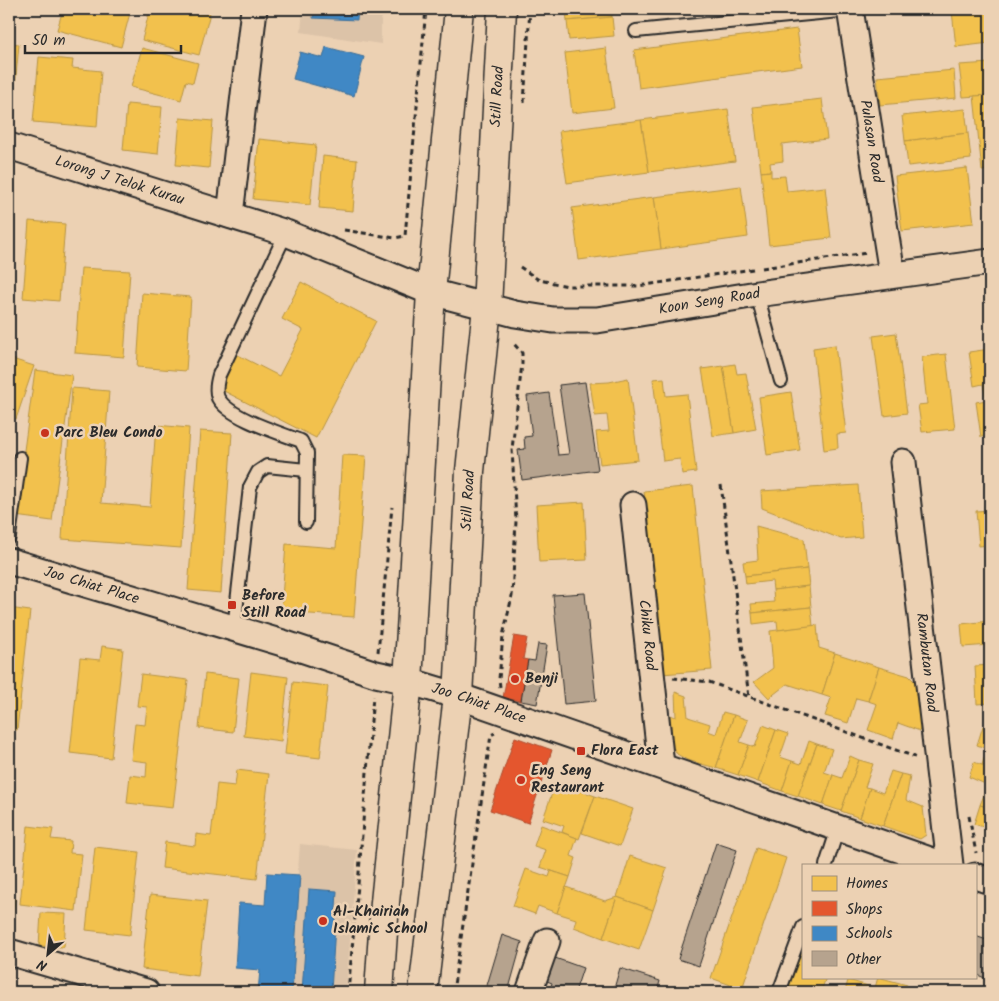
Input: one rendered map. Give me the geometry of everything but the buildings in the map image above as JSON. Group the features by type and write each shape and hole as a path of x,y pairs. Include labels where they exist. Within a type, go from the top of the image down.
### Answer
{"highway":[{"path":"379,992 385,902 408,681 431,292 459,9"},
{"name":"Still Road","path":"423,992 458,696 470,471 487,307 502,9"}],"street":[{"path":"230,215 254,9"},
{"name":"Pulasan Road","path":"850,9 892,274"},
{"name":"Lorong J Telok Kurau","path":"9,146 286,233 431,292"},
{"name":"Koon Seng Road","path":"431,292 515,314 553,320 597,320 892,274 990,262"},
{"name":"Rambutan Road","path":"903,462 950,864"},
{"name":"Chiku Road","path":"633,505 661,766"},
{"name":"Joo Chiat Place","path":"9,561 376,674 408,681 458,696 661,766 726,800 838,828 941,864"},
{"path":"976,876 990,881"},
{"path":"529,992 546,942"},
{"path":"9,952 146,992"}],"lane":[{"path":"636,31 850,9"},
{"path":"286,233 219,375 216,386 218,398 234,414 301,441 307,452 306,522"},
{"path":"757,294 781,380"},
{"path":"9,537 20,458"},
{"path":"234,629 250,487 258,472 267,466 306,470"},
{"path":"826,864 838,828"},
{"path":"779,992 802,930"}],"path":[{"path":"405,236 426,9"},
{"path":"520,267 539,280 568,286 638,286 888,250"},
{"path":"499,679 503,636 512,596 516,521 512,449 522,353 513,343"},
{"path":"721,485 749,697"},
{"path":"665,678 709,682 919,759"},
{"path":"348,992 372,699"},
{"path":"453,992 491,735"}],"shaded area":[{"path":"303,9 381,9 381,44 301,32"},
{"name":"Al-Khairiah Islamic School","path":"300,844 357,850 346,992 289,992"}],"place":[{"name":"Parc Bleu Condo","path":"45,433"},
{"name":"Before Still Road","path":"232,605"},
{"name":"Benji","path":"515,679"},
{"name":"Flora East","path":"581,751"},
{"name":"Eng Seng Restaurant","path":"521,780"},
{"name":"Al-Khairiah Islamic School","path":"323,921"}]}
